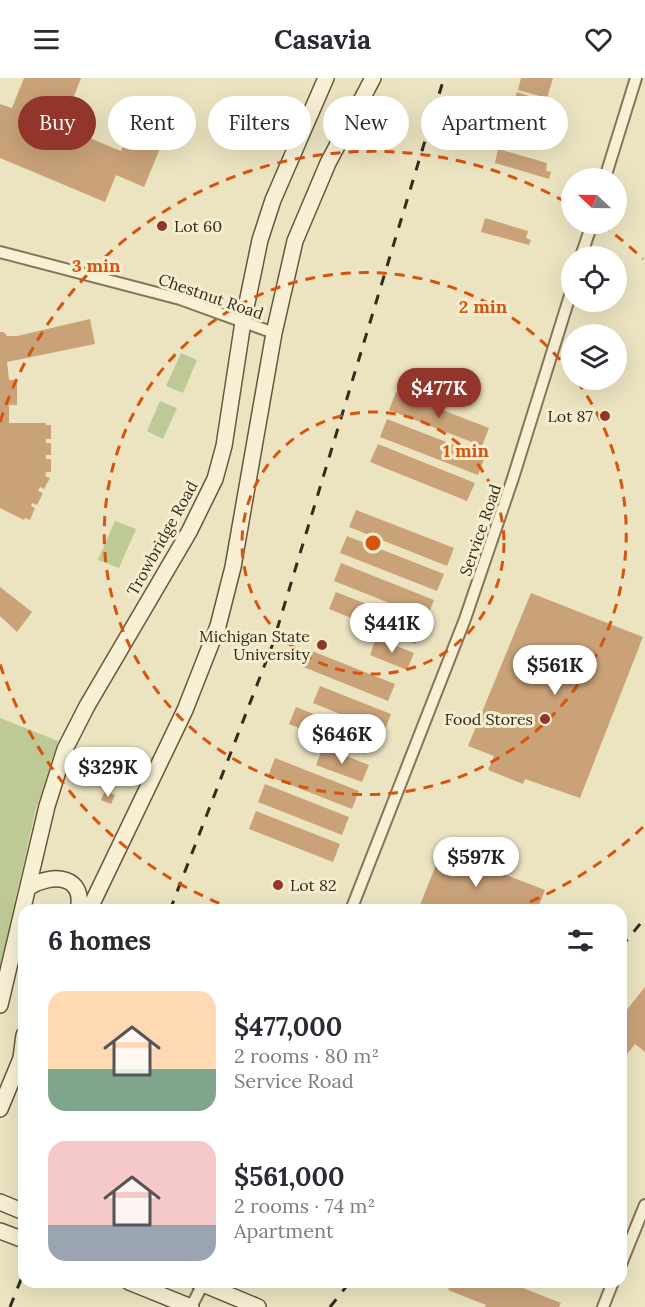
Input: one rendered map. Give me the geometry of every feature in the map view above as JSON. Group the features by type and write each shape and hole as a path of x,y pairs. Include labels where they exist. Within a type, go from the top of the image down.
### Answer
{"street":[{"name":"Trowbridge Road","path":"25,904 47,806 65,749 87,706 189,532 215,479 224,446 243,322 260,240 273,200 326,78"},
{"path":"92,904 186,710 218,626 233,567 274,333 287,272 310,202 373,78"},
{"path":"608,168 636,78"},
{"name":"Chestnut Road","path":"0,252 180,299 274,333"},
{"name":"Service Road","path":"353,904 465,619 513,478 565,312"},
{"path":"29,887 42,880 55,878 68,882 78,890 81,898 80,904"},
{"name":"Trowbridge Road","path":"0,1005 18,932"},
{"path":"0,1109 18,1065"},
{"path":"0,1202 18,1210"},
{"path":"627,1249 645,1205"},
{"path":"0,1231 18,1238"},
{"path":"144,1288 191,1307 199,1288"},
{"path":"213,1288 258,1307"},
{"path":"603,1307 611,1288"}],"green space":[{"path":"181,353 197,360 183,393 166,386"},
{"path":"160,401 177,408 163,439 147,431"},
{"path":"115,521 136,529 119,568 98,560"},
{"path":"0,718 58,741 36,809 0,966"}],"building":[{"path":"24,78 81,78 74,96 18,96 18,150 96,150 96,141 108,146 108,150 159,150 144,187 116,175 105,202 0,158 0,104 12,108"},
{"path":"521,78 553,78 548,96 518,90"},
{"path":"517,92 529,96 516,96"},
{"path":"498,150 502,150 547,163 546,171 551,172 549,179 495,163"},
{"path":"485,218 528,231 526,238 531,240 529,245 481,232"},
{"path":"90,319 95,344 7,362 9,380 17,380 17,405 9,405 9,423 51,425 51,439 46,439 46,443 51,443 51,455 46,455 46,459 51,459 51,472 46,472 45,476 50,478 44,489 40,487 38,491 43,493 37,505 32,503 31,506 35,508 30,520 25,518 24,520 0,508 0,332 4,332 7,336 17,336"},
{"path":"396,392 489,428 482,446 389,410"},
{"path":"387,419 485,457 478,475 380,437"},
{"path":"378,444 475,483 467,501 370,462"},
{"path":"356,510 454,548 447,566 349,527"},
{"path":"347,536 444,574 437,591 340,553"},
{"path":"341,563 434,600 427,618 334,581"},
{"path":"0,587 32,612 17,632 0,616"},
{"path":"336,592 423,626 416,644 329,609"},
{"name":"Food Stores","path":"531,593 643,637 580,798 525,779 523,784 488,770 494,756 468,746"},
{"path":"376,638 414,653 407,670 370,655"},
{"path":"307,649 395,684 388,701 301,666"},
{"path":"320,686 391,714 384,732 313,703"},
{"path":"296,707 372,737 365,754 289,724"},
{"path":"323,747 369,765 362,782 316,765"},
{"path":"275,758 359,791 352,809 268,776"},
{"path":"265,784 349,817 342,835 258,802"},
{"path":"105,791 115,795 111,804 101,800"},
{"path":"256,811 340,844 333,862 249,829"},
{"path":"442,850 545,890 539,904 420,904"},
{"path":"645,987 645,1052 635,1044 627,1054 627,1010"},
{"path":"449,1288 523,1288 561,1303 559,1307 485,1307 486,1305 448,1290"}],"railway":[{"path":"172,904 272,646 444,78"},
{"path":"627,940 645,918"},
{"path":"10,1307 18,1287"},
{"path":"330,1307 345,1288"}],"place":[{"name":"Lot 60","path":"162,226"},
{"name":"Lot 87","path":"605,416"},
{"name":"Michigan State University","path":"322,645"},
{"name":"Food Stores","path":"545,719"},
{"name":"Lot 82","path":"278,885"}]}
